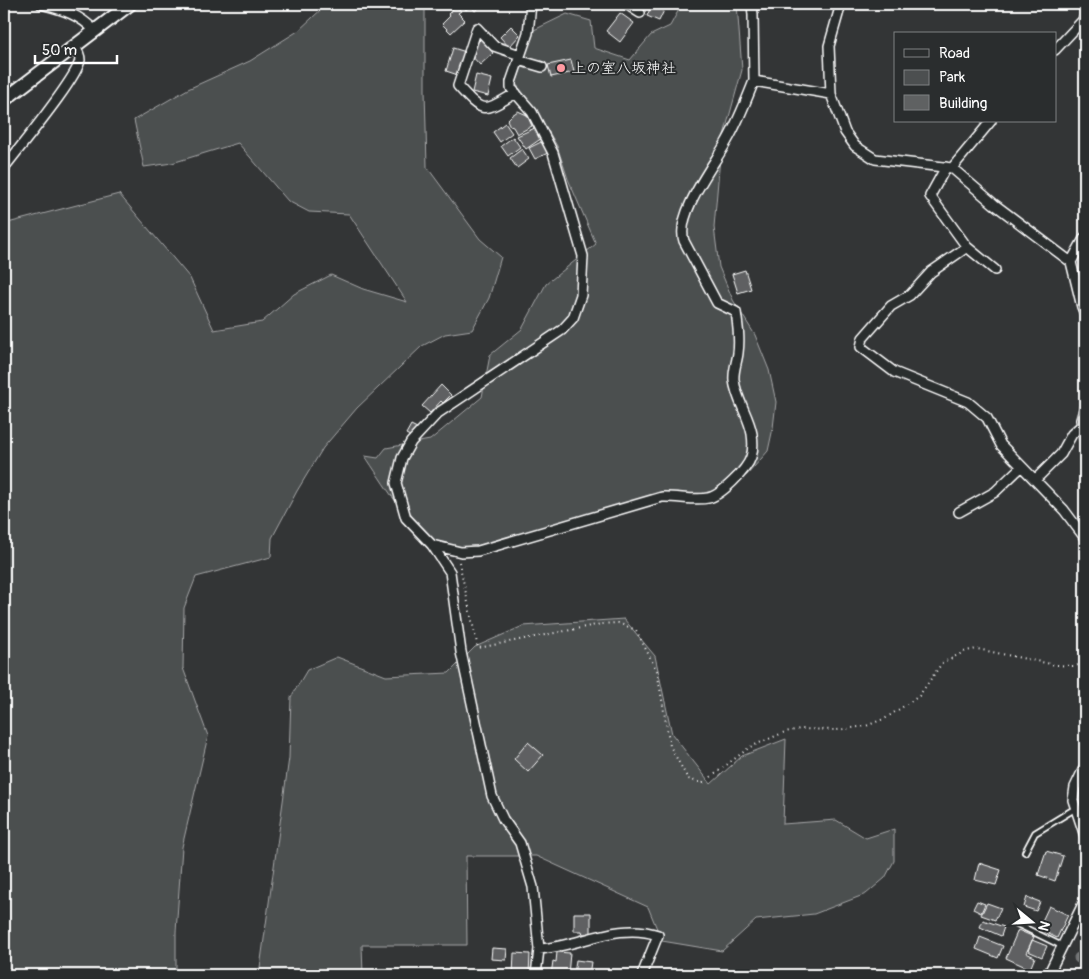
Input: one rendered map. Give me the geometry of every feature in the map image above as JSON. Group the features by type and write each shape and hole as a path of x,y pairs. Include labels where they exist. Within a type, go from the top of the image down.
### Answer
{"main road":[{"path":"4,100 130,4"}],"street":[{"path":"41,4 75,14 95,31"},
{"path":"531,4 528,33 510,82 512,88 532,112 553,153 583,256 581,295 573,318 562,330 438,413 410,442 402,458 396,483 406,518 432,545 450,572 461,652 492,796 503,819 520,843 533,888 539,949 536,975"},
{"path":"626,4 640,13"},
{"path":"432,545 461,552 478,550 662,498 675,496 706,499 716,495 742,471 751,457 752,433 734,380 739,330 736,312 717,303 681,232 697,188 728,140 754,81 754,15 752,4"},
{"path":"841,4 830,46 832,94 845,132 855,146 874,159 949,167 994,204 1071,262 1085,314"},
{"path":"1056,49 1085,18"},
{"path":"516,93 488,108 476,106 458,86 477,28 494,46 542,67"},
{"path":"4,168 77,68 80,60 79,52 74,46"},
{"path":"754,81 832,94"},
{"path":"990,122 949,167 930,196 967,247 994,270"},
{"path":"1071,262 1085,237"},
{"path":"967,247 931,272 910,294 891,306 863,338 861,347 894,372 968,402 987,418 1001,445 1064,510 1085,538"},
{"path":"1085,406 1081,420 1085,442"},
{"path":"1035,480 1061,454 1072,434 1082,426"},
{"path":"959,512 995,492 1021,467"},
{"path":"1085,766 1075,786 1073,800 1085,836"},
{"path":"1048,975 1085,900"},
{"path":"539,949 570,945 610,932 651,932 658,934 642,975"}],"lane":[{"path":"1026,852 1035,833 1076,808"},
{"path":"1018,924 1062,946"}],"path":[{"path":"456,550 478,648 601,624 618,623 636,630 657,671 670,746 688,779 695,782 703,783 750,747 785,732 800,729 837,730 866,726 886,718 919,696 942,663 966,651 977,649 1056,665 1073,666 1085,664"}],"green space":[{"path":"327,4 425,4 427,167 480,239 501,257 489,298 472,330 445,334 422,346 357,408 323,448 272,538 271,557 196,577 184,608 183,668 208,736 182,847 176,932 176,975 4,975 4,224 119,194 190,278 214,330 262,322 294,294 331,275 363,289 407,302 349,214 309,212 288,201 238,143 172,163 144,167 134,120 188,89 250,61 298,31"},
{"path":"682,4 737,4 742,70 721,146 714,227 719,267 733,300 755,335 769,370 776,402 768,451 747,475 721,489 474,547 453,547 432,541 423,535 405,514 365,456 378,458 386,448 430,440 482,397 490,355 522,329 546,284 596,244 568,179 557,146 535,108 516,84 534,30 567,14 591,21 594,48 630,60 651,35 670,26"},
{"path":"624,619 655,656 672,734 711,784 742,756 786,739 783,824 836,820 866,838 894,829 894,861 885,878 866,894 814,914 756,920 722,951 662,941 648,907 536,856 466,856 467,945 362,945 363,975 259,975 289,758 291,697 307,670 337,657 386,676 449,673 475,647 523,626"}],"building":[{"path":"461,4 483,4 475,11 471,6 466,10"},
{"path":"652,4 667,4 659,21 647,16"},
{"path":"456,6 461,11 458,13 465,20 451,33 442,24"},
{"path":"620,13 634,23 620,42 606,31"},
{"path":"511,26 520,35 509,47 500,37"},
{"path":"481,39 493,53 480,65 470,54 477,47 475,45"},
{"path":"453,48 466,52 458,75 446,71"},
{"name":"上の室八坂神社","path":"571,60 574,72 551,77 548,65"},
{"path":"476,75 492,79 488,96 472,92"},
{"path":"518,111 527,115 532,126 517,134 507,120"},
{"path":"505,123 512,133 500,142 493,132"},
{"path":"537,127 542,138 526,149 517,136"},
{"path":"513,137 520,147 508,156 501,146"},
{"path":"543,141 548,153 535,159 529,148"},
{"path":"522,149 529,159 517,168 510,158"},
{"path":"745,270 751,289 738,293 732,274"},
{"path":"441,385 451,395 443,403 441,401 430,413 422,406"},
{"path":"411,425 417,428 412,437 406,434"},
{"path":"528,742 543,755 528,772 514,759"},
{"path":"1046,851 1063,856 1055,881 1038,875"},
{"path":"979,863 1001,870 996,885 975,880"},
{"path":"1027,897 1040,902 1036,911 1024,907"},
{"path":"977,901 985,904 981,913 973,909"},
{"path":"987,903 1001,908 995,920 981,915"},
{"path":"1049,906 1068,915 1057,938 1041,930 1045,922 1042,921"},
{"path":"574,913 591,913 591,934 574,931"},
{"path":"983,920 1004,927 1001,936 980,927"},
{"path":"1018,930 1034,937 1026,953 1035,957 1030,969 1006,958"},
{"path":"980,937 1003,946 998,958 976,949"},
{"path":"1032,940 1047,946 1042,957 1028,951"},
{"path":"492,948 507,949 506,960 491,959"},
{"path":"557,952 570,953 568,975 551,975 553,961 556,962"},
{"path":"514,953 530,954 529,975 513,975"},
{"path":"576,960 591,962 589,975 574,975"}],"waterway":[{"path":"1079,958 1085,960"}],"place":[{"name":"上の室八坂神社","path":"561,68"}]}
